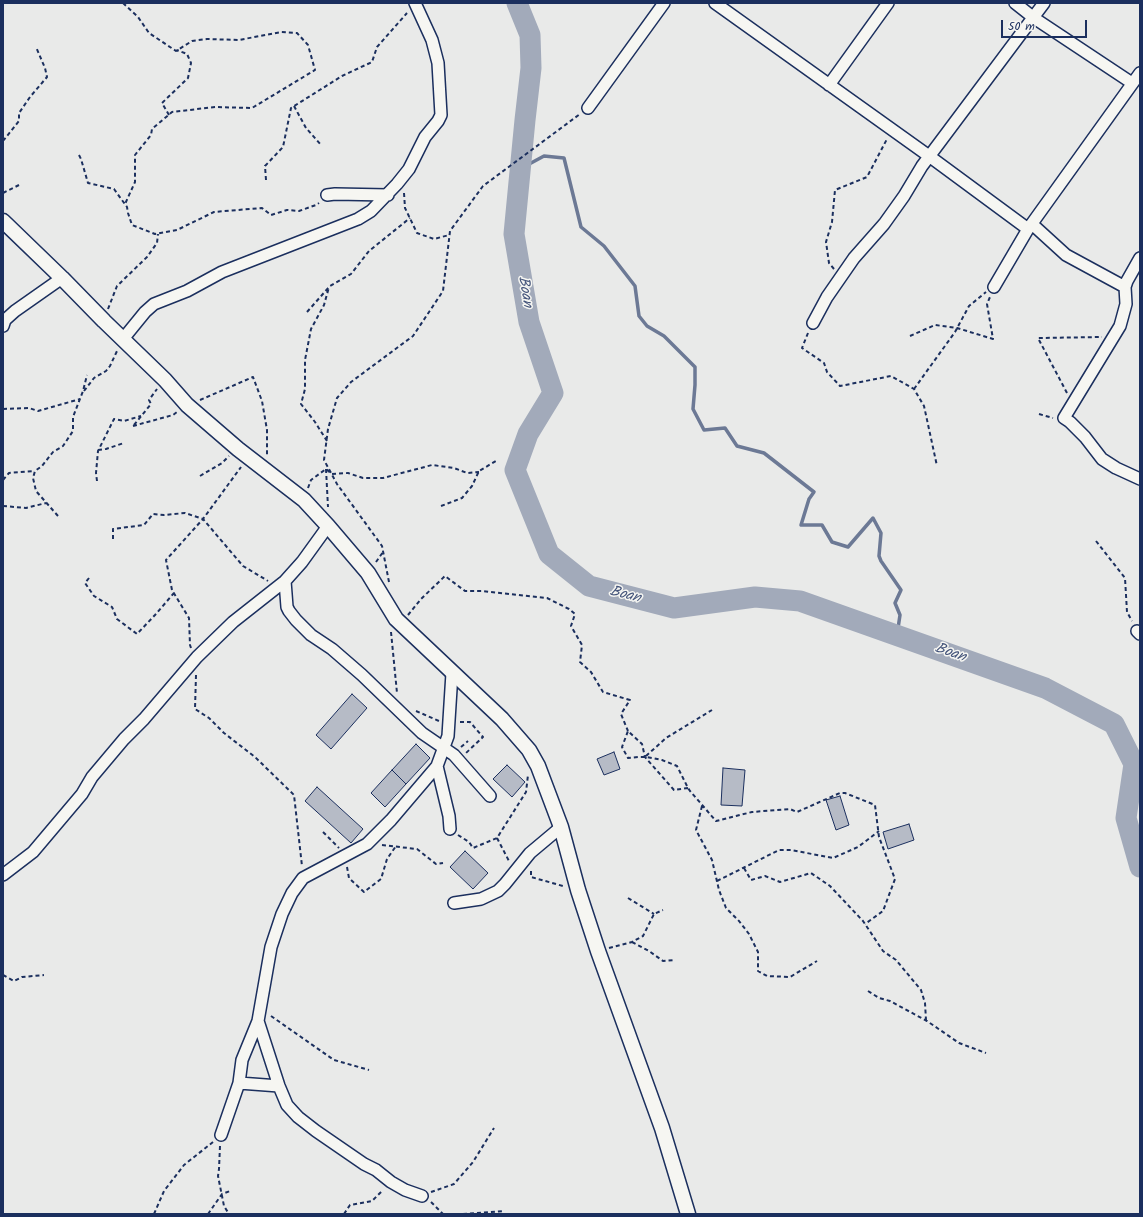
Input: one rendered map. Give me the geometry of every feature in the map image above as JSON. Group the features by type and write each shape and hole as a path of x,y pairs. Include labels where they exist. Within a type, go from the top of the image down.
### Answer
{"main road":[{"path":"3,221 165,380 187,405 249,457 304,500 368,573 396,619 396,626 452,673 502,719 529,750 538,766 561,827 578,890 598,951 662,1128 688,1214"}],"street":[{"path":"123,339 145,312 154,304 187,291 222,272 358,219 371,211 403,178 425,137 441,115 438,63 432,40 415,3"},
{"path":"588,108 664,3"},
{"path":"715,3 1030,227 1066,256 1125,287"},
{"path":"829,85 888,3"},
{"path":"1015,3 1034,18 1132,83"},
{"path":"813,323 827,297 854,258 884,224 929,156 1044,3"},
{"path":"994,287 1030,227 1140,73"},
{"path":"327,195 388,195"},
{"path":"1140,258 1125,287 1126,304 1120,326 1064,418 1085,437 1102,459 1116,468 1140,479"},
{"path":"3,326 5,320 15,311 62,278"},
{"path":"3,875 33,852 82,794 92,777 124,739 144,719 197,658 233,622 285,581 302,562 328,526"},
{"path":"285,581 287,607 296,620 310,635 332,649 362,675 422,733 459,760 490,796"},
{"path":"222,1135 239,1083 242,1060 258,1022 271,947 282,914 292,894 303,878 367,844 391,820 437,766 450,726 452,673"},
{"path":"437,766 449,816 450,829"},
{"path":"454,903 474,901 498,891 530,854 561,827"},
{"path":"258,1022 278,1086 287,1105 298,1117 364,1164 376,1170 391,1182 422,1196"},
{"path":"239,1083 278,1086"}],"path":[{"path":"123,3 138,17 149,33 176,51 177,50 188,54 191,63 188,78 162,103 169,115"},
{"path":"266,180 265,166 283,147 291,108 342,76 372,62 377,47 415,3"},
{"path":"125,204 135,182 135,155 150,135 152,129 172,112 215,107 252,108 315,70 308,45 297,33 280,32 239,40 207,39 192,41 177,50"},
{"path":"3,141 19,121 20,113 30,97 48,77 36,47"},
{"path":"294,106 306,128 321,145"},
{"path":"390,589 382,546 337,484 324,460 328,429 337,398 351,382 413,336 443,291 450,231 483,186 588,108"},
{"path":"840,278 829,263 826,242 832,222 835,190 867,177 892,129"},
{"path":"79,155 88,183 114,189 125,204 132,225 155,234 177,230 214,212 262,208 271,215 287,210 299,211 316,205 327,195"},
{"path":"403,178 405,208 417,233 434,239 449,235"},
{"path":"3,193 19,185"},
{"path":"307,312 328,287 351,274 369,251 410,218"},
{"path":"104,321 117,286 147,257 157,243 158,234"},
{"path":"327,441 301,404 305,389 305,360 311,329 324,305 328,287"},
{"path":"914,389 957,328 969,306 994,287"},
{"path":"910,336 935,325 957,328 993,339 987,304 994,287"},
{"path":"813,323 802,348 824,364 827,372 840,386 891,376 914,389 924,406 937,466"},
{"path":"1072,403 1038,338 1114,336"},
{"path":"83,391 94,378 106,371 110,366 123,339"},
{"path":"3,480 9,473 34,471 42,466 53,452 63,446 73,431 73,417 83,391 87,375"},
{"path":"165,380 149,400 151,404 133,426 173,415 187,405 253,377 262,401 267,430 267,461 249,457 222,463 200,476"},
{"path":"3,409 29,408 38,412 80,399"},
{"path":"1039,414 1054,418 1064,418"},
{"path":"97,481 96,473 98,450 114,419 124,421 141,416"},
{"path":"98,450 124,443"},
{"path":"249,457 203,519 166,560 174,593 189,618 190,645 197,658 195,709 255,757 294,795 303,878"},
{"path":"326,469 332,474 348,473 363,478 383,478 432,465 454,468 467,473 479,472 496,461"},
{"path":"304,500 311,480 326,469"},
{"path":"326,469 328,526"},
{"path":"34,471 33,478 36,491 58,516"},
{"path":"441,506 462,498 472,486 479,472"},
{"path":"3,506 26,508 46,503"},
{"path":"113,540 114,529 144,525 153,514 164,516 185,513 203,519 243,566 276,586 285,581"},
{"path":"1096,541 1125,578 1127,612 1138,633"},
{"path":"401,698 396,692 396,626 445,576 465,591 482,591 547,598 569,609 575,614 571,626 582,645 580,662 591,672 603,692 630,700 621,714 628,731 642,744 645,757 674,790 688,788"},
{"path":"89,578 85,583 94,596 112,607 117,619 137,634 174,593"},
{"path":"411,709 450,726 460,722 470,722 483,737 459,760"},
{"path":"645,757 666,738 712,710"},
{"path":"628,731 622,747 628,758 645,757 662,760 677,766 688,788 716,821 752,812 790,809 798,812 840,794 846,793 875,805 880,837 895,879 884,910 865,924"},
{"path":"450,829 459,837 469,842 473,848 497,838 526,792 528,771"},
{"path":"702,806 696,830 712,860 726,908 749,934 758,952 758,971 767,976 790,977 817,961"},
{"path":"717,881 779,850 791,850 833,858 858,847 879,831"},
{"path":"323,832 346,856 349,878 364,892 381,879 387,859 396,846"},
{"path":"497,838 515,871"},
{"path":"367,844 417,849 436,864 443,863"},
{"path":"530,854 531,877 578,890"},
{"path":"744,868 751,880 765,876 780,882 811,873 830,886 865,924 883,951 896,960 921,990 925,1003 926,1020"},
{"path":"628,898 654,914"},
{"path":"598,951 632,942 643,936 654,914 664,910"},
{"path":"632,942 663,960 675,960"},
{"path":"3,975 14,981 22,977 44,975"},
{"path":"868,991 879,998 890,1000 926,1020 959,1043 986,1053"},
{"path":"260,1008 334,1060 369,1070"},
{"path":"443,1214 422,1196 454,1184 472,1162 494,1128"},
{"path":"222,1135 220,1169 218,1176 224,1206 229,1214"},
{"path":"154,1214 164,1191 184,1165 222,1135"},
{"path":"344,1214 350,1205 372,1201 391,1182"},
{"path":"208,1214 222,1194 230,1191"},
{"path":"463,1214 504,1211"}],"building":[{"path":"352,694 367,708 331,749 316,735"},
{"path":"416,744 430,758 406,784 392,770"},
{"path":"614,752 620,769 604,775 597,759"},
{"path":"507,765 525,782 512,797 493,779"},
{"path":"723,768 745,770 742,806 721,805"},
{"path":"392,770 406,784 385,807 371,793"},
{"path":"317,787 363,829 351,843 305,801"},
{"path":"840,796 849,825 836,830 826,800"},
{"path":"909,824 914,840 888,849 883,832"},
{"path":"465,851 488,873 473,889 450,867"}],"waterway":[{"name":"Boan","path":"517,3 530,35 531,68 514,234 529,322 553,393 528,434 515,470 549,554 589,586 674,608 755,597 800,601 1045,688 1114,724 1134,764 1126,818 1140,867"},
{"path":"520,169 544,156 564,158 581,227 604,246 635,286 639,316 647,326 664,336 695,367 693,409 704,430 725,428 737,446 764,453 814,492 809,499 801,525 822,525 832,542 848,547 873,518 881,533 879,556 901,590 895,603 900,615 897,635"}]}
